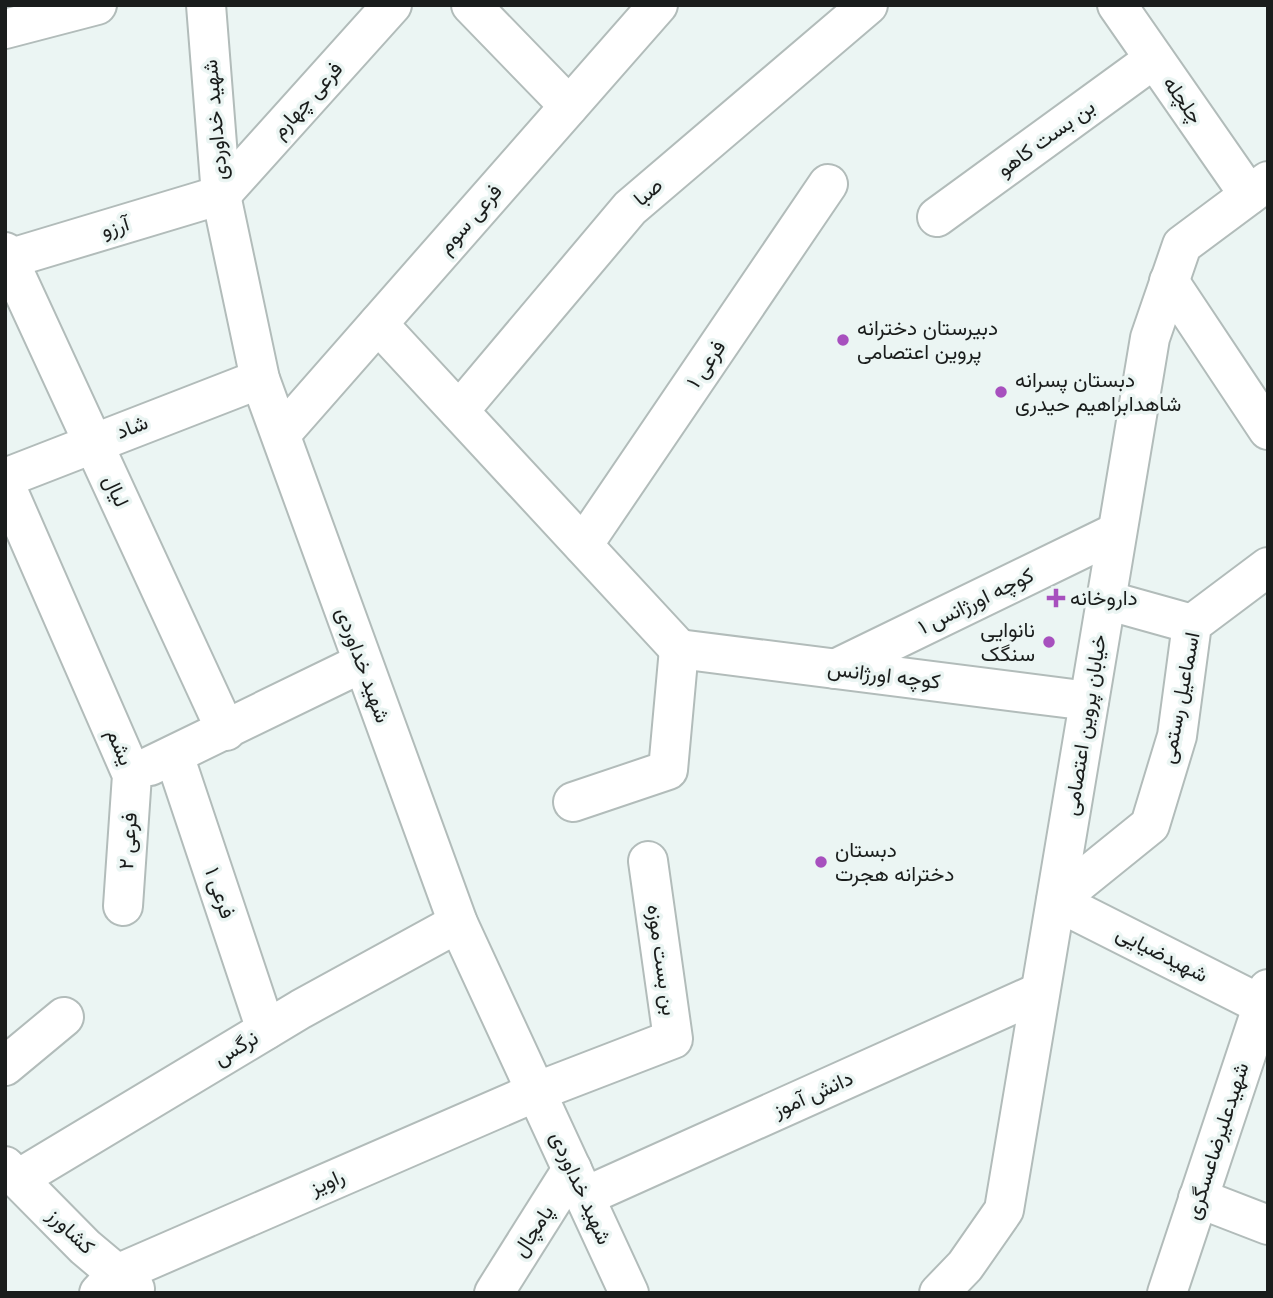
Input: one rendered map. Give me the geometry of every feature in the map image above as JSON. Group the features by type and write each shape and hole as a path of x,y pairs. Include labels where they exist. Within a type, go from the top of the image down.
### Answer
{"street":[{"path":"5,29 97,5"},
{"name":"شهید خداوردی","path":"206,5 221,195 260,379 282,433 362,663 458,923 538,1091 629,1293"},
{"name":"فرعی چهارم","path":"221,195 392,5"},
{"path":"471,5 569,106"},
{"name":"فرعی سوم","path":"282,433 658,5"},
{"name":"صبا","path":"459,411 630,208 868,5"},
{"name":"چلچله","path":"1117,5 1154,59 1259,188"},
{"name":"بن بست کاهو","path":"937,217 1154,59"},
{"name":"فرعی ۱","path":"583,545 828,184"},
{"name":"خیابان پروین اعتصامی","path":"939,1293 965,1266 1004,1210 1150,338 1182,245 1259,188"},
{"name":"آرزو","path":"7,256 221,195"},
{"name":"لیال","path":"7,256 226,731"},
{"path":"1169,281 1268,430"},
{"path":"378,324 679,649 668,770 573,802"},
{"name":"شاد","path":"5,478 260,379"},
{"name":"یشم","path":"5,484 132,775 362,663"},
{"name":"کوچه اورژانس ۱","path":"835,669 1117,532"},
{"name":"اسماعیل رستمی","path":"1056,901 1150,825 1177,736 1192,624 1268,567"},
{"path":"1106,600 1192,624"},
{"name":"کوچه اورژانس","path":"679,649 1089,701"},
{"name":"فرعی ۱","path":"174,755 266,1030"},
{"name":"فرعی ۲","path":"123,906 132,775"},
{"name":"بن بست موزه","path":"538,1091 673,1040 648,861"},
{"name":"شهیدضیایی","path":"1056,901 1266,1000"},
{"name":"نرگس","path":"12,1172 458,923"},
{"name":"دانش آموز","path":"579,1183 1040,992"},
{"name":"شهیدعلیرضاعسگری","path":"1167,1293 1266,1000"},
{"path":"5,1066 64,1017"},
{"name":"راویز","path":"119,1286 538,1091"},
{"name":"کشاورز","path":"12,1172 119,1286"},
{"name":"پامچال","path":"495,1293 579,1183"},
{"path":"1198,1198 1268,1226"}],"place":[{"name":"دبیرستان دخترانه پروین اعتصامی","path":"843,340"},
{"name":"دبستان پسرانه شاهدابراهیم حیدری","path":"1001,392"},
{"name":"داروخانه","path":"1056,598"},
{"name":"نانوایی سنگک","path":"1049,642"},
{"name":"دبستان دخترانه هجرت","path":"821,862"}]}
